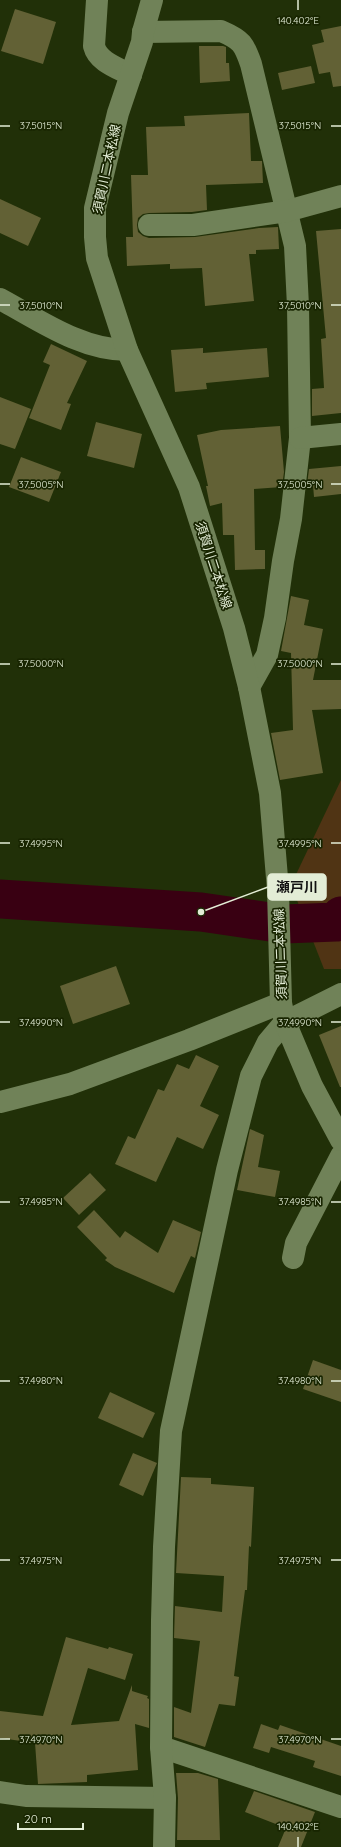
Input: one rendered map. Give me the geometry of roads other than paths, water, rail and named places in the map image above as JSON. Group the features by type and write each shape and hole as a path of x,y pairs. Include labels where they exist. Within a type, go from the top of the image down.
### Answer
{"street":[{"path":"97,0 94,46 96,54 110,65 131,75"},
{"name":"須賀川二本松線","path":"152,0 143,32 142,42 118,113 95,208 97,258 127,350 189,487 232,622 249,687 270,793 278,890 283,1012 312,1086 341,1140"},
{"path":"143,32 221,31 233,36 244,45 251,64 295,246 298,306 300,438 291,519 275,618 267,655 249,687"},
{"path":"149,225 193,225 287,211 341,196"},
{"path":"0,299 75,339 111,350 127,350"},
{"path":"300,438 341,434"},
{"path":"0,1102 70,1084 189,1040 341,994"},
{"path":"164,1847 165,1798 161,1747 164,1547 171,1431 227,1170 251,1076 283,1012"},
{"path":"293,1258 296,1243 341,1156"},
{"path":"161,1747 341,1807"},
{"path":"0,1792 26,1796 165,1798"}],"waterway":[{"path":"0,899 201,912 284,924 336,922 341,916"}],"place":[{"name":"瀬戸川","path":"201,912"}]}
